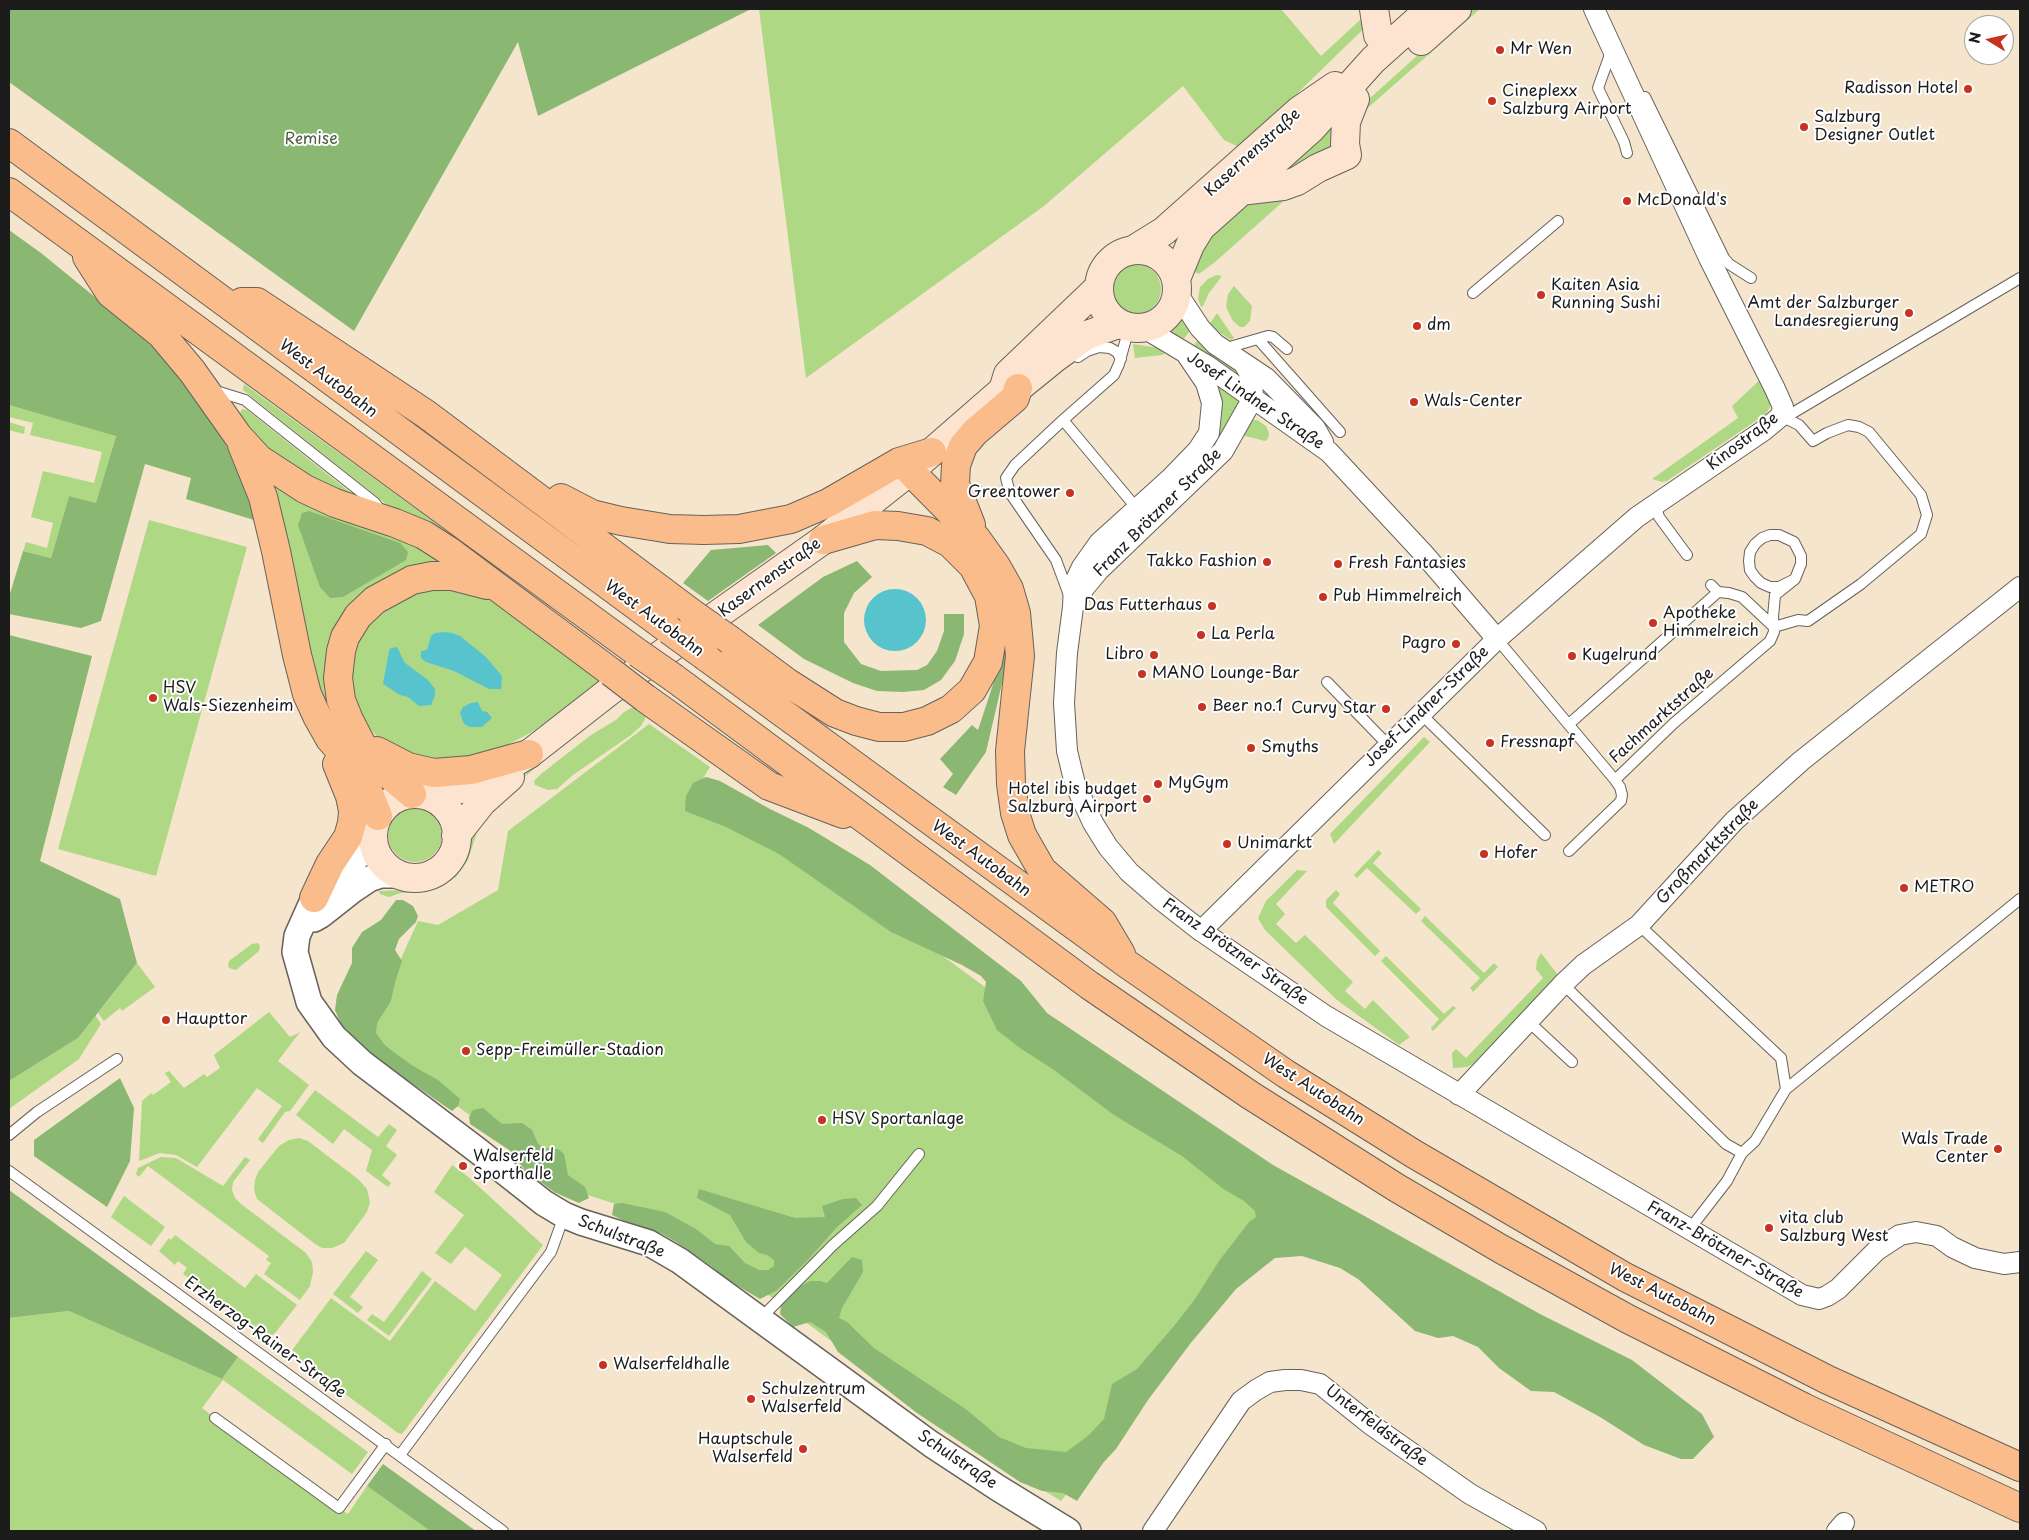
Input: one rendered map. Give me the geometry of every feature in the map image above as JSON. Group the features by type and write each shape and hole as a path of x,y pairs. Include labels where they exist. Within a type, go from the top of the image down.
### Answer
{"highway":[{"name":"West Autobahn","path":"9,143 669,630 1127,964 1286,1074 1414,1154 1551,1236 1625,1277 1828,1380 2020,1467"},
{"path":"9,192 674,678 1089,985 1250,1095 1397,1188 1628,1319 1805,1408 2020,1508"},
{"path":"78,243 110,293 161,334 203,387 238,436 259,459 305,489 336,503 424,535 449,551 645,698 768,786 875,826"},
{"path":"227,302 257,302 426,414 514,478 693,614 788,683 835,713 856,721 879,726 904,727 927,720 951,709 972,690 988,662 994,626 988,596 973,566 950,543 927,532 898,526 875,525 823,540"},
{"path":"976,538 955,484 956,465 963,446 975,432 1015,398 1021,387"},
{"path":"238,436 263,497 297,654 308,694 317,716 330,739 362,776 376,822"},
{"path":"514,478 553,494 592,514 621,521 670,529 739,528 791,519 828,503 899,462 932,452"},
{"path":"910,471 976,538 996,566 1009,589 1016,613 1020,656 1010,751 1011,784 1015,813 1022,835 1042,870 1102,922 1127,964"},
{"path":"419,794 374,762 365,751 348,720 341,700 338,678 343,644 358,616 375,600 412,580 432,576 452,576 497,588"},
{"path":"358,736 373,748 408,767 434,773 471,770 529,754"},
{"path":"314,898 330,864 348,837 352,823 353,811 350,796 337,764 330,739"}],"main road":[{"name":"Kasernenstraße","path":"1176,286 1190,245 1201,227 1240,191 1306,119 1375,34 1430,9"},
{"path":"1306,119 1355,99 1457,9"},
{"path":"1375,34 1400,10"},
{"path":"1240,191 1283,186 1298,181 1318,168 1348,155 1345,132 1348,114 1355,99"},
{"name":"Kasernenstraße","path":"1135,250 1164,231 1306,119"},
{"path":"1135,250 1148,251 1161,257 1170,267 1176,286 1172,310 1164,318 1155,325 1130,327 1103,308 1098,288 1100,277 1109,262 1124,252 1135,250"},
{"name":"Kasernenstraße","path":"1021,387 1008,374 1098,288"},
{"name":"Kasernenstraße","path":"376,822 392,801 419,794 446,793 478,784 529,754 605,695 823,540 932,452 1021,387 1055,358 1087,335 1130,327"},
{"name":"Kasernenstraße","path":"399,875 420,877 439,870 452,854 456,835 482,802 514,773 529,754"},
{"path":"419,794 438,801 448,810 454,821 456,835"},
{"path":"376,822 373,842 378,856 387,867 399,875"}],"street":[{"name":"Kinostraße","path":"1497,639 1655,503 1784,417 1783,407 1775,389 1709,258 1594,9"},
{"name":"Josef Lindner Straße","path":"1176,286 1200,328 1215,344 1266,378 1284,395 1316,428 1329,452"},
{"name":"Josef Lindner Straße","path":"1130,327 1187,355 1253,398 1329,452"},
{"name":"Franz Brötzner Straße","path":"1187,355 1206,383 1212,403 1209,433 1198,450 1099,543 1082,567 1074,584 1064,703 1067,751 1075,784 1093,823 1108,847 1129,872 1160,899 1201,932 1326,1016 1458,1095"},
{"path":"1244,364 1252,377 1253,398"},
{"name":"Franz Brötzner Straße","path":"1073,607 1084,588 1106,564 1223,451 1253,398"},
{"name":"Josef-Lindner-Straße","path":"1201,932 1497,639 1423,552 1329,452"},
{"name":"Großmarktstraße","path":"1458,1095 1583,965 1639,925 1734,821 1801,761 2020,587"},
{"name":"Kasernenstraße","path":"302,924 314,898 331,884 365,849 376,822"},
{"name":"Kasernenstraße","path":"302,924 321,915 369,879 381,875 399,875"},
{"name":"Schulstraße","path":"302,924 297,936 295,952 309,1002 334,1037 362,1063 478,1150 544,1203 564,1215 649,1244 665,1252 931,1444 1068,1531"},
{"name":"Franz-Brötzner-Straße","path":"1458,1095 1689,1230 1810,1298 1819,1299 1838,1289 1877,1250 1900,1235 1908,1233 1916,1232 1937,1236 1952,1247 1975,1258 2004,1264 2019,1264"},
{"name":"Unterfeldstraße","path":"1153,1531 1241,1401 1270,1382 1302,1380 1320,1384 1370,1424 1470,1494 1536,1531"}],"lane":[{"path":"1627,154 1624,142 1598,88 1615,55 1645,96 1658,109 1729,254 1746,267"},
{"path":"1645,96 1724,258 1728,264 1751,278"},
{"path":"1473,292 1558,221"},
{"path":"1784,417 2020,278"},
{"path":"1073,607 1056,560 1010,493 1006,478 1015,465 1114,374 1130,327"},
{"path":"1222,349 1268,336 1273,337 1287,349"},
{"path":"1258,339 1340,432"},
{"path":"1070,362 1087,351 1099,347 1110,348 1117,352 1121,358"},
{"path":"203,387 245,400 375,503 386,520"},
{"path":"1569,724 1715,588 1742,598 1774,627 1798,620 1808,620 1843,597 1921,534 1927,515 1921,495 1868,432 1859,427 1848,426 1827,432 1813,441 1799,424 1784,417"},
{"path":"1063,420 1138,508 1140,514 1140,519 1101,556 1085,579 1084,588"},
{"path":"1655,503 1659,517 1687,555"},
{"path":"1770,535 1779,535 1794,542 1798,548 1801,564 1794,579 1779,587 1770,587 1755,578 1750,570 1749,561 1750,552 1755,544 1762,538 1770,535"},
{"name":"Fachmarktstraße","path":"1497,639 1615,780 1674,724 1770,641 1774,632 1775,595 1794,579"},
{"path":"1327,682 1388,745"},
{"path":"1421,714 1545,836"},
{"path":"1569,851 1621,801 1620,787 1615,780"},
{"path":"1689,1230 1727,1180 1742,1154 1755,1141 1786,1089 2020,899"},
{"path":"1639,925 1781,1058 1786,1089"},
{"path":"1563,984 1726,1144 1742,1154"},
{"path":"1528,1022 1572,1062"},
{"path":"9,1135 37,1112 117,1059"},
{"path":"760,1319 833,1245 877,1206 919,1154"},
{"name":"Erzherzog-Rainer-Straße","path":"9,1171 503,1531"},
{"path":"400,1455 551,1252 564,1215"},
{"path":"215,1418 339,1508 386,1444"}],"green space":[{"name":"Remise","path":"9,9 749,10 538,116 518,42 354,331 9,82"},
{"path":"759,9 1281,9 1321,56 1372,9 1384,9 1241,148 1224,140 1183,86 1044,206 806,378"},
{"path":"1469,9 1480,9 1353,121 1359,108"},
{"path":"1339,121 1336,157 1265,182"},
{"path":"1304,183 1215,262 1199,274 1195,272 1198,257 1210,237 1240,206"},
{"path":"9,230 41,253 139,333 193,388 236,462 257,521 186,499 191,478 145,464 101,621 81,628 9,614 9,597 23,551 51,558 69,496 96,503 116,436 9,405"},
{"path":"1131,264 1141,264 1154,271 1161,284 1161,294 1154,307 1141,314 1131,314 1122,310 1115,303 1111,294 1111,284 1115,275 1122,268"},
{"path":"1217,275 1222,276 1201,307 1198,299 1200,287 1208,279"},
{"path":"1234,286 1252,306 1250,321 1244,327 1240,327 1233,321 1226,307 1228,294"},
{"path":"1217,313 1234,338 1231,340 1210,323"},
{"path":"1181,317 1190,331 1181,342 1164,335"},
{"path":"1199,339 1210,353 1248,378 1247,381 1191,349"},
{"path":"1133,344 1168,351 1162,355 1135,358"},
{"path":"1763,377 1771,399 1770,407 1766,414 1667,481 1662,482 1652,479 1738,418 1732,406"},
{"path":"1218,381 1245,399 1211,455 1206,452 1219,429 1222,414"},
{"path":"244,384 460,541 456,546 395,511 243,390"},
{"path":"9,405 116,435 96,504 69,496 51,558 23,551 26,542 47,548 53,523 31,517 43,471 94,483 102,452 30,435 33,423 9,417"},
{"path":"242,409 247,410 361,501 328,490 256,440 239,415"},
{"path":"1249,420 1257,420 1266,426 1269,433 1268,439 1265,441 1237,434"},
{"path":"9,422 25,427 24,434 9,430"},
{"path":"265,472 391,530 453,563 426,569 331,652 392,788 381,794 321,706"},
{"path":"309,511 400,543 408,552 406,560 343,597 330,598 320,587 298,525 302,513"},
{"name":"HSV Wals-Siezenheim","path":"149,520 247,547 156,876 58,849"},
{"path":"768,545 776,553 708,601 683,583 711,550"},
{"path":"857,561 872,577 854,593 844,613 844,642 861,664 881,671 917,670 927,665 937,651 944,631 944,614 964,614 964,634 955,661 941,680 924,690 903,692 877,691 853,683 804,659 758,625 823,577"},
{"path":"456,586 495,600 580,665 581,668 602,682 532,732 494,752 472,759 423,760 379,739 367,725 354,701 351,684 353,654 363,628 397,596"},
{"path":"9,635 92,656 40,861 120,899 137,963 78,1038 9,1081"},
{"path":"1004,651 1009,653 986,752 956,795 943,787 953,774 940,759 972,725 978,730"},
{"path":"631,708 638,708 647,715 641,726 631,735 573,775 557,789 548,790 535,785 534,781 541,774 591,735 616,720"},
{"name":"HSV Sportanlage","path":"649,724 710,767 697,788 836,878 1286,1207 1061,1501 990,1457 666,1220 572,1190 382,1051 370,1027 418,921 438,925 498,890 508,831"},
{"path":"1424,737 1430,742 1334,844 1330,834"},
{"path":"555,749 552,754 490,809 480,823 468,860 456,877 441,887 423,892 401,893 389,897 380,894 379,891 426,889 451,877 464,862 474,830 487,808"},
{"path":"706,777 720,781 809,828 870,865 1021,981 1047,1013 1273,1165 1540,1314 1632,1360 1702,1414 1714,1437 1693,1459 1681,1459 1644,1445 1600,1417 1554,1392 1531,1391 1499,1368 1478,1347 1453,1336 1438,1338 1415,1331 1358,1279 1340,1268 1302,1256 1275,1258 1236,1289 1190,1344 1148,1400 1116,1449 1103,1463 1077,1501 1063,1493 1042,1491 1020,1482 917,1413 838,1352 826,1332 810,1322 793,1327 780,1314 782,1297 810,1281 827,1283 852,1257 862,1260 863,1272 842,1308 839,1318 847,1322 874,1348 967,1410 999,1437 1026,1448 1066,1452 1088,1436 1104,1419 1112,1384 1137,1369 1174,1326 1195,1299 1219,1261 1249,1222 1256,1217 1255,1211 1182,1156 1114,1115 997,1030 983,1001 986,982 981,976 962,965 891,932 779,854 726,827 685,811 686,796 693,783"},
{"path":"410,808 420,808 430,812 438,820 442,835 438,850 430,858 420,862 410,862 400,858 392,850 388,840 388,830 392,820 400,812"},
{"path":"1378,850 1382,853 1373,863 1421,909 1416,914 1367,868 1357,878 1354,875"},
{"path":"1297,870 1307,871 1276,904 1285,914 1276,924 1296,943 1305,935 1353,982 1345,991 1365,1009 1373,1000 1410,1037 1399,1045 1337,1000 1265,930 1258,918 1266,901"},
{"path":"1336,890 1340,894 1333,903 1380,951 1375,956 1326,907 1326,900"},
{"path":"396,900 403,900 413,906 418,916 416,922 399,939 395,950 402,961 391,1001 377,1023 376,1033 391,1050 413,1066 438,1080 460,1099 458,1106 452,1111 355,1044 340,1022 335,1010 337,995 352,963 352,948 362,932 381,920"},
{"path":"1425,916 1484,973 1494,963 1498,967 1473,992 1470,988 1480,978 1421,921"},
{"path":"258,943 260,946 259,951 236,970 229,968 229,961 252,944"},
{"path":"1541,953 1558,975 1473,1064 1467,1067 1453,1068 1452,1053 1456,1049 1466,1058 1543,978 1536,969 1537,960"},
{"path":"1386,956 1444,1014 1453,1006 1456,1008 1434,1030 1432,1031 1431,1028 1439,1019 1381,961"},
{"path":"137,963 155,987 122,1011 120,1008 104,1021 98,1013"},
{"path":"269,1012 290,1037 300,1032 278,1061 309,1085 290,1111 285,1112 263,1143 258,1139 282,1106 257,1088 197,1167 176,1155 160,1153 139,1161 142,1101 151,1093 153,1095 171,1082 165,1073 169,1071 184,1088 204,1074 207,1077 220,1068 214,1055"},
{"path":"95,1015 101,1024 79,1059 9,1109 9,1081 78,1038"},
{"path":"120,1078 134,1108 130,1161 107,1207 34,1156 34,1140"},
{"path":"315,1090 378,1137 389,1124 397,1130 386,1146 397,1155 382,1175 391,1183 388,1187 366,1171 372,1150 344,1129 333,1144 296,1115"},
{"path":"483,1108 502,1124 522,1123 532,1130 538,1144 544,1148 558,1149 564,1154 568,1175 585,1187 589,1198 579,1203 554,1192 525,1170 509,1150 470,1124 469,1117 473,1110"},
{"path":"299,1138 308,1141 358,1179 367,1189 370,1202 367,1212 344,1243 332,1248 322,1248 315,1244 257,1199 254,1190 258,1172 279,1146 289,1140"},
{"path":"161,1157 176,1158 223,1186 245,1157 250,1160 233,1182 232,1190 235,1198 241,1204 306,1253 312,1262 313,1272 310,1286 300,1300 264,1274 271,1263 266,1260 269,1256 148,1166 139,1177 136,1174 138,1168"},
{"path":"452,1165 466,1175 543,1245 402,1434 398,1433 295,1357 293,1349 331,1298 390,1341 435,1281 475,1311 502,1275 465,1247 451,1264 435,1253 464,1215 434,1192"},
{"path":"699,1189 795,1218 825,1217 822,1206 843,1199 856,1198 862,1205 836,1228 807,1261 776,1291 760,1299 726,1279 711,1266 662,1234 631,1224 612,1215 614,1204 622,1203 665,1212 696,1229 715,1244 729,1246 745,1263 759,1270 768,1270 774,1266 774,1260 767,1255 759,1253 746,1242 730,1215 697,1198"},
{"path":"9,1190 238,1357 222,1379 69,1311 9,1318"},
{"path":"124,1196 165,1227 151,1246 111,1217"},
{"path":"175,1235 245,1288 256,1274 297,1305 275,1333 271,1336 265,1334 183,1274 187,1268 178,1261 175,1265 159,1251 169,1238 171,1240"},
{"path":"366,1251 378,1260 350,1297 363,1307 358,1313 333,1294"},
{"path":"422,1271 432,1279 389,1336 367,1320 372,1314 384,1322"},
{"path":"69,1311 222,1379 238,1357 368,1452 352,1474 223,1380 202,1408 348,1514 367,1486 430,1531 9,1531 9,1318"},
{"path":"383,1464 476,1531 430,1531 367,1486"}],"water":[{"path":"889,589 901,589 917,598 924,608 926,620 924,632 917,642 901,651 889,651 878,646 869,637 864,626 864,614 869,603 878,594"},
{"path":"444,632 460,636 486,657 502,676 501,689 489,689 454,671 426,662 421,658 421,651 427,650 431,636 435,633"},
{"path":"397,647 405,663 428,680 435,689 431,705 419,706 408,697 400,695 383,684 389,651 391,648"},
{"path":"478,702 482,711 487,712 492,718 482,727 470,727 464,724 460,713 463,707"}],"place":[{"name":"Mr Wen","path":"1500,50"},
{"name":"Radisson Hotel","path":"1968,89"},
{"name":"Cineplexx Salzburg Airport","path":"1492,101"},
{"name":"Salzburg Designer Outlet","path":"1804,127"},
{"name":"McDonald's","path":"1627,201"},
{"name":"Kaiten Asia Running Sushi","path":"1541,295"},
{"name":"Amt der Salzburger Landesregierung","path":"1909,313"},
{"name":"dm","path":"1417,326"},
{"name":"Wals-Center","path":"1414,402"},
{"name":"Greentower","path":"1070,493"},
{"name":"Takko Fashion","path":"1267,562"},
{"name":"Fresh Fantasies","path":"1338,564"},
{"name":"Pub Himmelreich","path":"1323,597"},
{"name":"Das Futterhaus","path":"1212,606"},
{"name":"Apotheke Himmelreich","path":"1653,623"},
{"name":"La Perla","path":"1201,635"},
{"name":"Pagro","path":"1456,644"},
{"name":"Libro","path":"1154,655"},
{"name":"Kugelrund","path":"1572,656"},
{"name":"MANO Lounge-Bar","path":"1142,674"},
{"name":"HSV Wals-Siezenheim","path":"153,698"},
{"name":"Beer no.1","path":"1202,707"},
{"name":"Curvy Star","path":"1386,709"},
{"name":"Fressnapf","path":"1490,743"},
{"name":"Smyths","path":"1251,748"},
{"name":"MyGym","path":"1158,784"},
{"name":"Hotel ibis budget Salzburg Airport","path":"1147,799"},
{"name":"Unimarkt","path":"1227,844"},
{"name":"Hofer","path":"1484,854"},
{"name":"METRO","path":"1904,888"},
{"name":"Haupttor","path":"166,1020"},
{"name":"Sepp-Freimüller-Stadion","path":"466,1051"},
{"name":"HSV Sportanlage","path":"822,1120"},
{"name":"Wals Trade Center","path":"1998,1149"},
{"name":"Walserfeld Sporthalle","path":"463,1166"},
{"name":"vita club Salzburg West","path":"1769,1228"},
{"name":"Walserfeldhalle","path":"603,1365"},
{"name":"Schulzentrum Walserfeld","path":"751,1399"},
{"name":"Hauptschule Walserfeld","path":"803,1449"}]}
